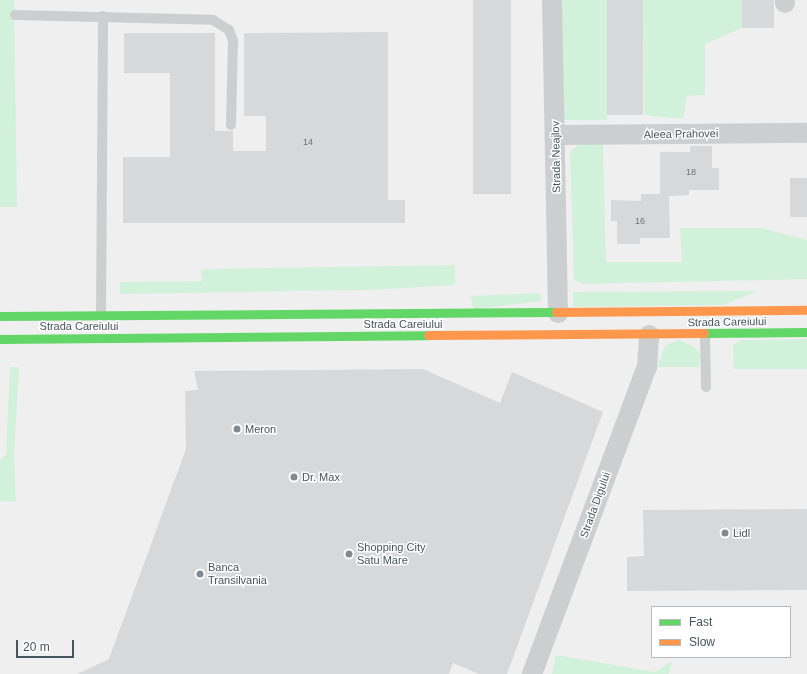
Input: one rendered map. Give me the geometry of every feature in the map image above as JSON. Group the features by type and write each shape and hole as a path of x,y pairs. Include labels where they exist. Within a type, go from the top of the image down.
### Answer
{"main road":[{"name":"Strada Careiului","path":"0,316 807,310"},
{"name":"Strada Careiului","path":"4,339 705,335 807,332"}],"street":[{"name":"Strada Neajlov","path":"552,0 556,135 558,313"},
{"name":"Aleea Prahovei","path":"556,135 807,133"},
{"name":"Strada Digului","path":"532,674 647,367 649,335"}],"lane":[{"path":"15,15 103,16 213,20 229,30 233,41 231,125"},
{"path":"101,315 103,16"},
{"path":"705,335 706,387"},
{"path":"0,348 4,339"}],"green space":[{"path":"0,0 14,0 17,207 0,207"},
{"path":"560,0 607,0 607,120 560,120"},
{"path":"643,0 742,0 742,28 705,44 705,95 687,96 683,119 644,115"},
{"path":"581,143 603,144 606,262 682,262 680,228 761,228 807,240 807,279 583,284 574,280 570,152"},
{"path":"455,265 455,285 368,290 120,294 120,282 202,281 201,269"},
{"path":"757,291 724,305 573,307 573,292"},
{"path":"541,293 541,301 474,309 470,296"},
{"path":"807,339 807,369 734,369 733,345 742,340"},
{"path":"678,340 693,346 700,354 699,367 657,367 665,346"},
{"path":"10,367 19,367 14,455 16,502 0,501 0,461 6,454"},
{"path":"556,655 655,672 672,661 669,674 552,674"}],"building":[{"path":"473,0 511,0 511,194 473,194"},
{"path":"607,0 643,0 643,115 607,115"},
{"path":"742,0 774,0 774,28 742,28"},
{"path":"388,32 388,200 405,200 405,223 123,223 123,157 170,157 170,73 124,73 124,33 215,33 215,131 233,131 233,151 266,151 266,116 244,116 244,33"},
{"path":"690,146 712,146 712,168 719,168 719,190 689,190 689,195 669,196 670,238 640,238 640,244 617,244 617,221 611,221 611,200 641,201 641,194 660,194 660,152 690,152"},
{"path":"790,178 807,178 807,217 790,217"},
{"name":"Shopping City Satu Mare","path":"423,369 500,403 512,372 603,412 507,674 479,674 453,663 449,674 77,674 109,659 186,449 185,391 198,390 194,371"},
{"name":"Lidl","path":"807,509 807,590 627,591 627,557 644,556 643,510"}],"traffic: fast":[{"path":"0,316 556,312"},
{"path":"704,333 807,332"},
{"path":"0,339 428,335"}],"traffic: slow":[{"path":"556,312 807,310"},
{"path":"428,335 704,333"}],"place":[{"name":"Meron","path":"237,429"},
{"name":"Dr. Max","path":"294,477"},
{"name":"Lidl","path":"725,533"},
{"name":"Shopping City Satu Mare","path":"349,554"},
{"name":"Banca Transilvania","path":"200,574"}]}
